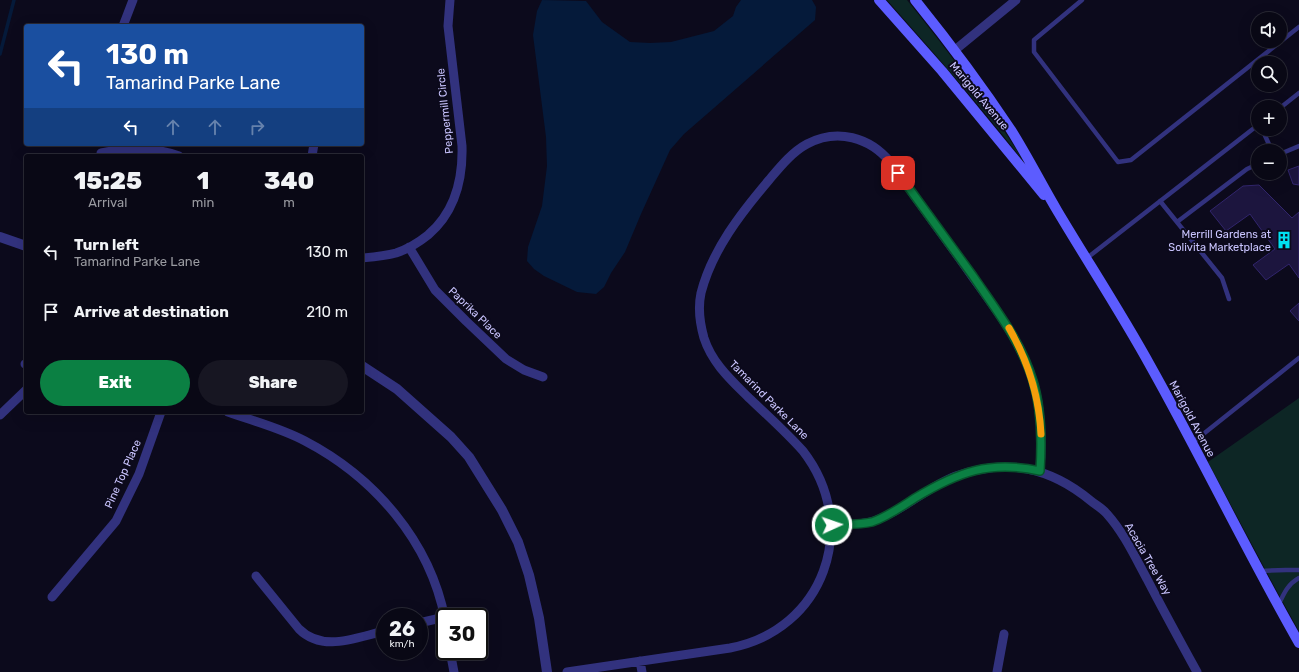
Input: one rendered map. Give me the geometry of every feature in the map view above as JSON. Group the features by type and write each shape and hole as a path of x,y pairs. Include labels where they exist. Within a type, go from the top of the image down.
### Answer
{"main road":[{"name":"Marigold Avenue","path":"879,0 999,139 1025,174 1057,210"},
{"name":"Marigold Avenue","path":"915,0 955,50 1011,131 1036,172 1057,210 1151,366 1299,643"}],"street":[{"path":"124,24 133,0"},
{"name":"Peppermill Circle","path":"364,258 395,253 420,241 441,221 450,208 456,194 462,163 462,146 448,26 450,0"},
{"path":"955,50 1016,0"},
{"name":"Tamarind Parke Lane","path":"567,672 743,645 756,641 777,630 797,613 805,604 819,582 827,563 832,525 830,508 824,488 810,460 794,442 728,377 713,359 704,338 701,326 700,305 705,281 713,262 737,221 755,196 776,172 798,150 811,142 835,136 852,138 868,143 881,152 956,252 1008,326 1026,360 1038,402 1042,444 1040,471"},
{"path":"101,152 145,148 172,154"},
{"path":"0,237 24,245"},
{"name":"Paprika Place","path":"409,247 434,290 506,359 524,370 543,377"},
{"path":"364,367 397,389 455,442 472,462 502,510 518,542 529,575 537,607 547,672"},
{"path":"0,415 24,392"},
{"name":"Pine Top Place","path":"52,597 116,521 139,474 160,414"},
{"path":"234,414 275,428 303,440 346,466 371,487 390,507 416,544 430,572 442,608"},
{"name":"Acacia Tree Way","path":"832,525 873,521 891,513 942,483 971,471 1004,466 1022,467 1040,471 1076,488 1107,514 1127,542 1197,672"},
{"path":"256,576 299,629 307,636 315,640 338,642 376,633"},
{"path":"997,672 1004,634"},
{"path":"452,660 454,672"},
{"path":"640,661 642,672"}],"lane":[{"path":"1082,0 1058,18 1034,40 1034,52 1118,162 1131,160 1299,27"},
{"path":"1287,102 1299,93"},
{"path":"1086,258 1251,130"},
{"path":"1287,151 1299,146"},
{"path":"1177,222 1251,168"},
{"path":"1160,201 1222,278 1230,299"},
{"path":"1192,443 1299,358"},
{"path":"1260,572 1299,570"},
{"path":"1278,606 1285,590 1293,581 1299,578"}],"green space":[{"path":"887,0 907,0 968,79 1024,162 974,100"},
{"path":"1299,398 1299,631 1208,462"}],"water":[{"path":"542,0 586,1 602,22 630,42 650,43 671,42 714,31 733,16 736,7 741,0 812,0 816,7 815,20 684,134 670,150 625,252 611,273 604,287 596,294 577,292 544,276 534,269 527,261 528,247 542,206 547,166 546,137 533,35 537,11"}],"building":[{"path":"1299,166 1299,185 1293,184 1288,170"},
{"name":"Merrill Gardens at Solivita Marketplace","path":"1259,185 1292,218 1299,212 1299,278 1289,264 1266,280 1253,265 1275,249 1250,214 1226,231 1210,211 1243,186"},
{"path":"1299,303 1299,321 1290,311"}],"waterway":[{"path":"0,54 14,0"}],"slow traffic":[{"path":"1009,328 1026,360 1033,381 1038,402 1041,434"}],"place":[{"name":"Merrill Gardens at Solivita Marketplace","path":"1284,240"}],"route":[{"path":"832,525 864,523 882,518 942,483 971,471 1004,466 1022,467 1040,471 1042,444 1041,422 1033,381 1026,360 1000,314 898,173"}]}
